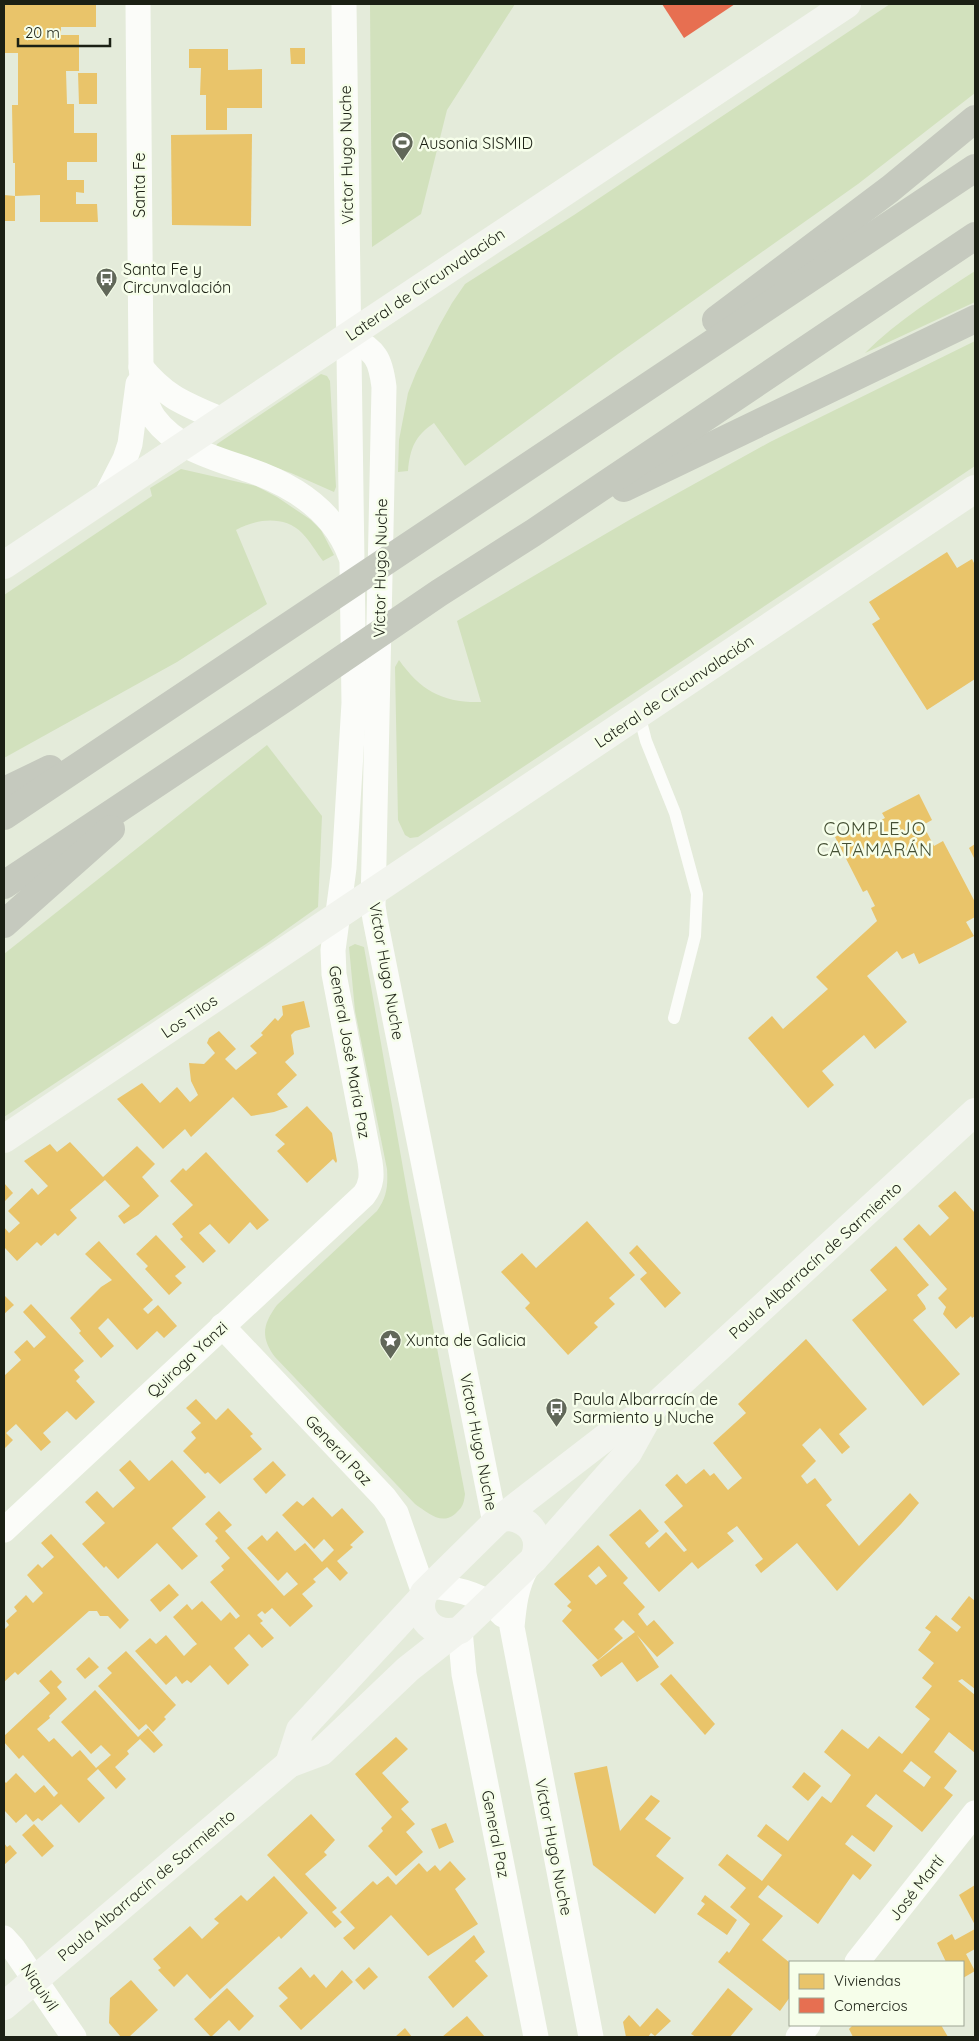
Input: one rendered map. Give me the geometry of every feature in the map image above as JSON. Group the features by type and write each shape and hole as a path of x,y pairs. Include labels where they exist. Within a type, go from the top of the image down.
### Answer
{"highway":[{"path":"514,476 890,189 975,119"},
{"path":"4,816 975,168"},
{"path":"4,885 975,236"},
{"path":"533,533 786,408 975,318"},
{"path":"4,791 143,723"},
{"path":"4,924 81,857 178,768"}],"street":[{"name":"Santa Fe","path":"138,4 141,367 146,401 158,422 184,445 198,452 266,476 302,495 318,506 338,531 352,562"},
{"name":"Víctor Hugo Nuche","path":"336,918 344,868 354,704 344,4"},
{"name":"Lateral de Circunvalación","path":"4,565 847,4"},
{"name":"Víctor Hugo Nuche","path":"349,335 371,350 381,365 384,387 374,893 376,930 498,1520"},
{"name":"Santa Fe","path":"105,498 125,460 130,444 141,367"},
{"path":"141,367 153,382 173,398 222,420"},
{"name":"Lateral de Circunvalación","path":"374,893 975,489"},
{"name":"Los Tilos","path":"4,1139 374,893"},
{"name":"General José María Paz","path":"336,918 333,950 334,974 370,1162 371,1180 369,1187"},
{"name":"Paula Albarracín de Sarmiento","path":"425,1592 498,1520 610,1434 654,1407 975,1112"},
{"name":"Quiroga Yanzi","path":"4,1530 364,1195 369,1187"},
{"name":"General Paz","path":"222,1326 384,1497 396,1513 425,1592"},
{"name":"Paula Albarracín de Sarmiento","path":"4,2006 289,1764 322,1752 408,1669 458,1631 530,1563 628,1453 654,1407"},
{"path":"498,1520 518,1518 533,1529 537,1539 537,1548 530,1563"},
{"name":"Víctor Hugo Nuche","path":"530,1563 517,1590 512,1627 591,2037"},
{"path":"289,1764 300,1730 425,1592 445,1587 468,1594 488,1603 501,1612 512,1627"},
{"path":"425,1592 422,1616 429,1625 444,1633 458,1631"},
{"name":"General Paz","path":"458,1631 461,1658 536,2037"},
{"name":"José Martí","path":"859,1961 975,1813"},
{"name":"Niquivil","path":"4,1938 13,1948 74,2037"},
{"path":"798,2037 807,2026"}],"lane":[{"path":"639,714 646,741 675,813 696,894 695,936 674,1018"}],"green space":[{"name":"Ausonia SISMID","path":"370,4 515,4 447,110 421,214 372,247"},
{"path":"890,4 975,4 975,93 858,184 618,354 465,466 434,423 422,433 415,443 410,456 408,471 398,472 399,440 408,393 439,326 465,284 574,215"},
{"path":"975,271 975,302 865,353 904,319"},
{"path":"975,341 975,466 418,837 410,838 405,835 398,820 395,667 399,660 416,680 434,693 455,700 481,702 457,621 631,519 770,442"},
{"path":"321,374 327,376 330,381 336,487 334,492 291,473 216,446 217,444"},
{"path":"181,469 256,486 277,497 311,520 321,530 334,555 323,561 302,533 287,523 261,521 236,530 267,604 177,662 4,758 4,595 152,496 150,488"},
{"path":"267,745 322,816 318,907 266,944 4,1117 4,954"},
{"path":"355,944 364,947 409,1202 465,1494 461,1508 452,1516 446,1518 436,1517 415,1504 275,1357 265,1337 266,1325 277,1305 377,1211 386,1191 387,1169 355,1011 349,947"}],"building: Viviendas":[{"path":"4,4 96,4 96,27 61,27 61,35 79,35 79,71 66,71 67,104 74,104 74,133 97,133 97,162 67,162 67,180 84,180 84,193 76,192 76,204 97,204 98,222 40,222 40,195 15,196 12,105 18,105 18,53 4,53"},
{"path":"290,48 305,48 305,64 291,64"},
{"path":"189,49 228,49 228,70 262,69 262,108 227,108 227,130 206,130 206,95 200,95 201,68 189,68"},
{"path":"78,73 97,73 97,104 79,104"},
{"path":"252,134 251,226 172,225 171,135"},
{"path":"4,195 15,196 15,221 4,221"},
{"path":"947,552 957,568 972,559 975,565 975,679 927,710 872,624 880,619 869,602"},
{"path":"919,794 932,820 923,825 934,846 943,841 975,902 975,917 966,922 974,936 919,964 914,953 902,959 897,951 867,976 907,1022 875,1049 864,1035 822,1071 834,1085 808,1108 748,1038 772,1016 783,1029 828,989 816,977 877,921 871,908 875,906 867,890 863,892 835,837 856,826 858,832 885,818 882,813"},
{"path":"975,844 975,860 969,848"},
{"path":"304,1001 310,1027 295,1031 291,1035 294,1054 285,1062 297,1075 277,1094 288,1107 274,1112 251,1116 233,1097 191,1137 185,1129 163,1149 117,1099 142,1083 160,1103 177,1087 190,1102 198,1095 191,1081 189,1063 204,1064 215,1053 207,1043 209,1038 219,1031 236,1049 225,1059 236,1070 257,1053 250,1046 263,1035 261,1033 275,1018 278,1021 283,1015 282,1006"},
{"path":"307,1106 332,1133 337,1161 336,1163 333,1159 307,1183 277,1151 285,1144 275,1135"},
{"path":"70,1142 103,1177 137,1146 155,1164 142,1177 159,1196 138,1215 124,1224 118,1216 130,1206 105,1180 70,1210 77,1218 58,1236 55,1233 41,1246 37,1242 17,1261 5,1248 4,1250 4,1227 9,1233 20,1223 8,1211 32,1188 38,1195 48,1186 24,1161 50,1144 57,1152"},
{"path":"206,1152 269,1220 257,1230 250,1222 229,1244 210,1224 199,1233 216,1251 203,1263 180,1239 183,1237 172,1224 193,1205 170,1181 183,1168 186,1171"},
{"path":"4,1183 13,1193 4,1202"},
{"path":"955,1191 975,1213 975,1316 972,1318 971,1316 956,1329 943,1314 946,1307 938,1298 947,1289 903,1239 919,1224 930,1236 949,1218 938,1206"},
{"path":"587,1221 635,1275 609,1298 615,1304 594,1323 598,1327 568,1355 525,1308 530,1303 501,1272 522,1253 536,1268"},
{"path":"156,1235 186,1267 175,1276 182,1283 169,1295 145,1269 148,1266 136,1254"},
{"path":"99,1241 153,1300 143,1309 148,1314 158,1305 177,1326 164,1338 157,1331 137,1350 108,1318 98,1328 114,1346 101,1358 79,1333 81,1331 70,1318 101,1287 112,1280 85,1254"},
{"path":"637,1245 681,1293 665,1308 640,1279 647,1273 629,1253"},
{"path":"896,1246 929,1285 917,1295 926,1309 913,1320 960,1374 923,1406 852,1320 887,1290 870,1270"},
{"path":"4,1295 14,1305 4,1314"},
{"path":"31,1304 84,1361 74,1370 80,1377 76,1381 95,1402 76,1420 67,1411 43,1433 51,1442 41,1451 16,1424 6,1433 13,1440 4,1449 4,1376 21,1360 14,1352 27,1340 34,1348 46,1337 23,1312"},
{"path":"806,1339 867,1409 839,1434 850,1447 842,1454 820,1428 802,1445 816,1461 801,1476 807,1484 815,1478 832,1500 826,1505 859,1546 910,1493 919,1503 837,1591 797,1543 761,1573 755,1565 763,1559 737,1526 727,1533 734,1541 698,1569 692,1562 659,1592 609,1535 640,1509 659,1531 645,1543 649,1548 666,1532 684,1552 687,1550 664,1522 683,1506 665,1485 677,1474 686,1484 704,1469 710,1476 714,1473 728,1490 742,1478 713,1443 746,1413 738,1404"},
{"path":"196,1399 216,1420 228,1408 253,1434 250,1436 262,1449 220,1484 208,1472 205,1474 183,1451 196,1438 191,1432 201,1423 186,1408"},
{"path":"130,1460 149,1481 172,1460 206,1497 172,1528 198,1556 182,1570 157,1543 118,1579 106,1566 104,1568 82,1544 105,1523 85,1502 97,1491 113,1508 135,1488 119,1470"},
{"path":"273,1461 286,1475 266,1494 253,1479"},
{"path":"313,1497 332,1517 342,1508 364,1532 350,1545 353,1547 337,1561 348,1573 340,1581 327,1567 313,1579 316,1582 302,1594 313,1606 290,1627 272,1608 265,1614 262,1611 257,1615 263,1621 260,1623 274,1638 262,1648 249,1634 234,1648 249,1665 228,1685 210,1665 191,1683 187,1680 182,1684 176,1676 166,1685 135,1651 150,1638 156,1644 166,1635 184,1656 197,1644 173,1617 187,1604 192,1610 202,1601 221,1621 230,1612 236,1619 240,1616 210,1582 224,1570 221,1566 230,1558 215,1541 218,1538 205,1524 219,1511 232,1525 225,1531 284,1596 298,1584 287,1572 278,1581 247,1548 262,1535 267,1541 277,1531 295,1551 305,1543 322,1562 334,1550 324,1539 314,1549 282,1515 297,1501 303,1506"},
{"path":"51,1534 129,1620 120,1629 108,1616 100,1616 97,1611 89,1611 18,1675 15,1672 4,1682 4,1630 9,1625 6,1621 17,1611 14,1607 26,1595 33,1603 43,1593 27,1575 38,1564 42,1568 54,1557 41,1543"},
{"path":"598,1545 628,1578 623,1583 645,1607 638,1614 647,1626 654,1620 674,1643 657,1657 637,1635 659,1667 637,1682 622,1662 601,1677 592,1665 635,1632 623,1620 614,1629 623,1638 598,1660 562,1621 572,1610 567,1606 571,1602 554,1584","holes":["599,1566 607,1576 596,1585 588,1576"]},
{"path":"169,1584 179,1595 160,1612 150,1600"},
{"path":"969,1596 975,1601 975,1689 962,1679 958,1681 975,1695 975,1753 949,1732 934,1752 957,1771 944,1788 953,1795 922,1832 876,1794 866,1806 893,1826 874,1852 852,1835 845,1844 872,1865 860,1880 853,1874 818,1924 768,1885 758,1897 783,1916 762,1940 789,1962 789,1998 780,2011 718,1962 727,1951 729,1953 750,1924 730,1907 746,1888 718,1865 727,1854 762,1881 782,1855 757,1836 766,1824 788,1841 822,1796 831,1803 851,1775 824,1752 842,1729 868,1749 879,1736 902,1754 930,1719 915,1707 932,1686 922,1678 934,1663 918,1650 931,1632 925,1628 936,1615 957,1632 961,1627 951,1619","holes":["911,1761 931,1777 924,1787 903,1771"]},
{"path":"126,1651 176,1705 153,1732 146,1724 139,1730 98,1686 112,1673 107,1668"},
{"path":"89,1657 99,1667 85,1679 76,1669"},
{"path":"51,1670 62,1682 57,1687 67,1699 37,1729 49,1742 54,1738 72,1757 80,1750 96,1768 111,1755 101,1745 91,1754 61,1722 95,1690 138,1737 148,1728 163,1745 154,1753 140,1739 127,1751 129,1754 115,1767 126,1779 116,1789 98,1769 87,1779 105,1798 79,1823 61,1804 42,1821 38,1818 33,1822 26,1814 16,1823 4,1810 4,1781 6,1783 16,1773 35,1793 44,1785 54,1797 58,1793 23,1755 19,1759 4,1742 4,1736 50,1693 39,1681"},
{"path":"671,1674 715,1724 705,1735 660,1684"},
{"path":"396,1737 408,1749 382,1773 409,1802 401,1809 415,1824 406,1832 423,1852 396,1876 368,1846 383,1831 381,1828 392,1817 355,1774"},
{"path":"607,1766 620,1831 651,1795 660,1801 645,1819 671,1838 656,1856 684,1878 655,1914 593,1865 574,1773"},
{"path":"804,1772 821,1786 808,1801 792,1787"},
{"path":"311,1814 335,1840 324,1852 327,1855 305,1874 337,1908 332,1912 342,1922 335,1928 267,1855"},
{"path":"446,1823 454,1842 439,1849 431,1829"},
{"path":"34,1824 54,1846 42,1857 22,1835"},
{"path":"4,1843 7,1847 10,1845 17,1853 4,1865"},
{"path":"450,1861 466,1879 455,1889 478,1924 428,1956 391,1915 354,1950 343,1938 355,1928 340,1912 373,1881 377,1885 388,1876 396,1885 419,1863 427,1872 435,1865 440,1871"},
{"path":"274,1876 308,1913 281,1939 279,1936 210,1999 187,1974 174,1987 158,1970 161,1968 153,1959 190,1926 202,1939 219,1923 214,1919 241,1895 247,1901"},
{"path":"975,1885 975,1925 959,1895"},
{"path":"705,1895 737,1920 727,1935 697,1914 705,1904 701,1901"},
{"path":"975,1929 975,1949 966,1954 975,1971 964,1977 964,1961 946,1961 937,1943 952,1934 955,1940"},
{"path":"474,1935 485,1952 475,1961 488,1976 453,2008 428,1977"},
{"path":"301,1967 310,1978 314,1974 326,1988 342,1970 353,1982 301,2030 279,2006 288,1998 278,1988"},
{"path":"369,1967 378,1977 364,1990 355,1980"},
{"path":"131,1980 158,2010 129,2037 121,2037 109,2023 110,1998"},
{"path":"227,1988 254,2016 239,2031 229,2020 211,2037 194,2019"},
{"path":"728,1988 753,2009 730,2037 696,2037 691,2034"},
{"path":"657,2008 671,2021 655,2036 651,2033 648,2037 626,2037 623,2022 629,2015 640,2027"},
{"path":"467,2016 485,2037 442,2037"},
{"path":"852,2026 942,2026 948,2037 853,2037 849,2029"},
{"path":"405,2028 412,2037 395,2037"}],"building: Comercios":[{"path":"662,4 735,4 684,38"}],"place":[{"name":"Ausonia SISMID","path":"403,162"},
{"name":"Santa Fe y Circunvalación","path":"107,297"},
{"name":"Xunta de Galicia","path":"390,1359"},
{"name":"Paula Albarracín de Sarmiento y Nuche","path":"557,1427"}],"district":[{"name":"COMPLEJO CATAMARÁN","path":"875,840"}]}
